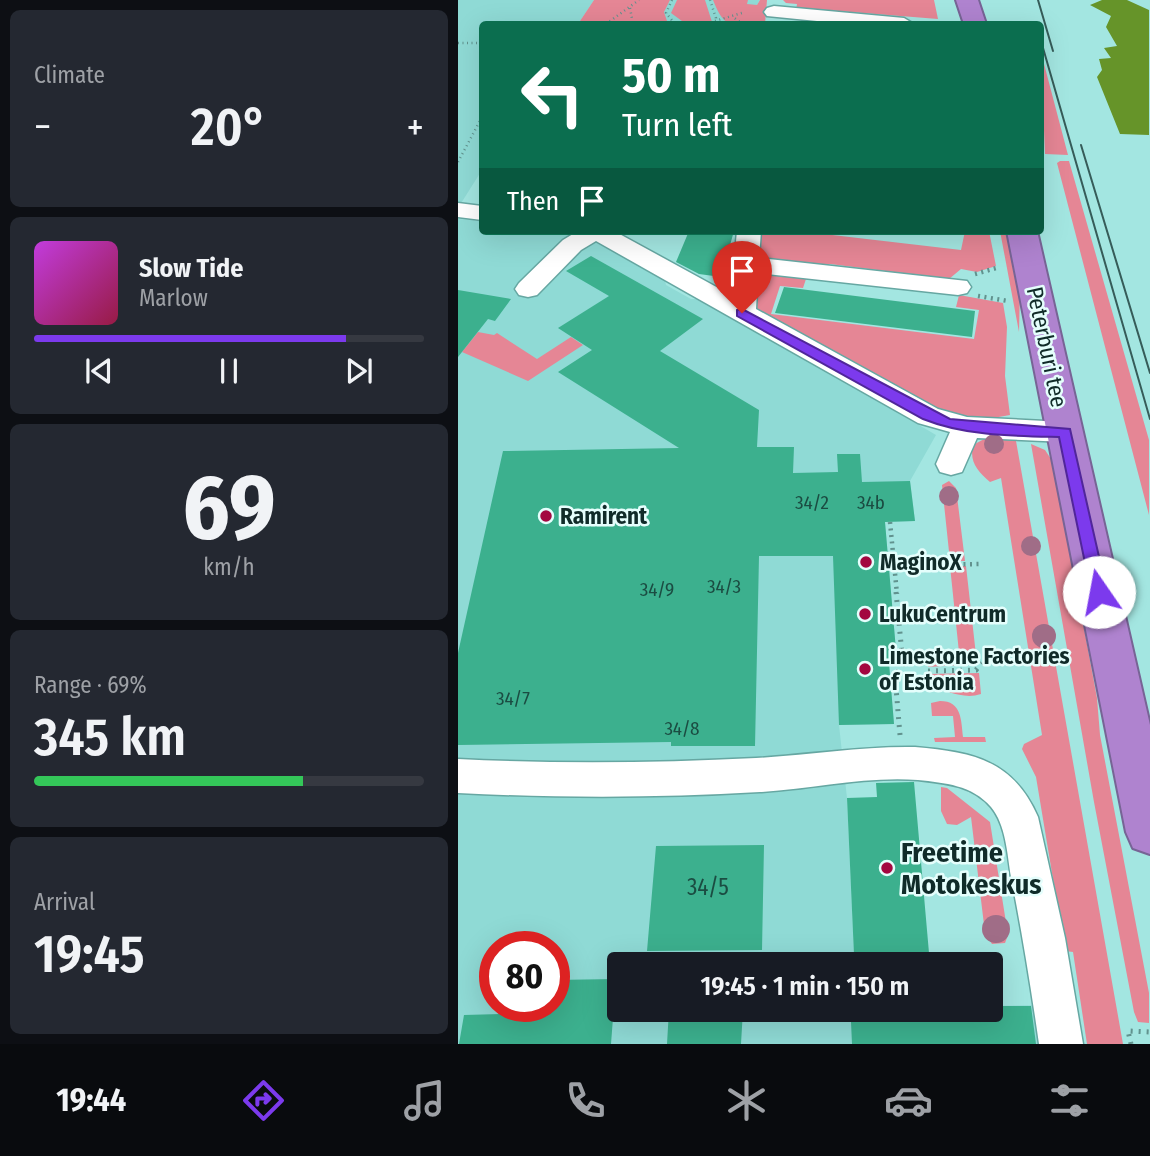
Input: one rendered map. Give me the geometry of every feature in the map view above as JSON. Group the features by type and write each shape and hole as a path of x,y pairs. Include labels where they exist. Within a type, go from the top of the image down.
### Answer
{"highway":[{"path":"967,0 974,21"},
{"name":"Peterburi tee","path":"1023,235 1149,832"}],"lane":[{"path":"774,12 872,21"},
{"path":"458,210 479,213"},
{"path":"528,289 572,245 589,235"},
{"path":"603,235 928,416 967,427 1065,432"},
{"path":"742,313 749,235"},
{"path":"747,264 958,288"},
{"path":"951,464 967,427"},
{"path":"458,776 756,775 842,765 902,764 947,766 974,773 995,784 1010,799 1019,817 1044,938 1061,1044"}],"path":[{"path":"610,21 639,0"},
{"path":"672,0 666,13 673,21"},
{"path":"709,0 714,21"},
{"path":"630,8 632,21"},
{"path":"718,21 745,12"},
{"path":"733,16 739,21"},
{"path":"458,43 479,43"},
{"path":"458,162 479,123"},
{"path":"890,522 903,664 901,672 896,676 902,764"},
{"path":"918,565 982,564"},
{"path":"928,671 976,670 981,663"},
{"path":"1131,1044 1128,1031 1149,1032"}],"shaded area":[{"path":"458,0 594,0 580,21 479,21 479,175 458,208"},
{"path":"594,0 670,0 664,12 667,21 580,21"},
{"path":"663,0 760,0 757,5 760,10 759,21 653,21"},
{"path":"677,0 705,0 712,21 682,21 671,13"},
{"path":"713,0 748,0 747,4 757,5 760,0 767,0 765,21 726,21"},
{"path":"783,0 934,0 938,19 796,10 797,4"},
{"path":"1102,0 1127,0 1149,10 1149,135 1120,134 1097,77 1102,70 1099,59 1111,58 1104,48 1117,46 1106,27 1111,16 1090,5"},
{"path":"1044,64 1068,155 1045,154 1044,130"},
{"path":"1069,161 1149,440 1149,515 1057,163"},
{"path":"458,219 479,221 479,235 591,235 665,280 666,285 691,299 704,299 936,435 910,481 915,521 885,522 897,662 889,663 894,724 839,725 847,798 854,952 607,952 607,1022 1003,1022 1003,1006 1042,1005 1048,1044 458,1044"},
{"path":"756,235 832,235 961,250 964,235 990,235 996,266 977,272 961,269 949,279 830,264 822,267 770,260 757,252"},
{"path":"1001,235 1007,235 1017,287 1020,288 1019,332"},
{"path":"776,273 807,276 803,288 780,286 771,314 974,339 979,310 956,307 959,295 1003,303 1007,327 1005,376 1010,415 993,418 945,414 756,312 757,281"},
{"path":"478,332 494,335 497,333 537,359 571,337 583,345 528,381 462,352"},
{"path":"986,438 1016,441 1123,1044 1087,1044 1073,952 1065,951 1036,777 1022,749 1024,744 1042,735 1001,478 990,482 978,470 972,457 973,445"},
{"path":"1031,444 1045,450 1053,462 1097,698 1100,735 1149,993 1149,1023 1138,1022 1134,1012"},
{"path":"949,481 956,488 965,561 950,561 942,485"},
{"path":"950,566 966,566 977,664 928,667 933,655 960,662"},
{"path":"979,673 981,694 974,696 930,687 928,674"},
{"path":"940,701 953,704 956,708 961,718 963,737 985,737 986,742 935,742 934,738 955,737 953,716 932,716 931,703"},
{"path":"941,787 947,788 990,822 1008,935 1005,943 992,944 985,933 971,817 957,825 947,824 941,811"}],"building":[{"path":"687,235 733,235 721,277 699,274 676,262"},
{"path":"591,256 703,319 660,351 759,410 757,447 794,447 793,473 838,472 837,454 860,454 862,482 910,481 915,521 885,522 897,662 889,663 894,724 839,725 833,556 759,556 755,746 671,746 671,742 458,745 458,653 503,451 679,448 558,372 592,350 558,328 609,296 566,271"},
{"path":"784,287 975,311 972,337 775,313"},
{"path":"458,290 511,299 495,321 488,319 458,357"},
{"path":"914,782 929,952 854,952 847,798 877,797 876,783"},
{"path":"764,845 762,950 647,951 656,846"},
{"path":"607,979 607,1022 613,1022 611,1044 459,1044 464,1015 479,1015 479,1022 570,1022 570,980"},
{"path":"1003,1006 1031,1006 1036,1044 852,1044 851,1022 1003,1022"},
{"path":"668,1022 742,1022 741,1044 667,1044"}],"tram line":[{"path":"1038,0 1053,51"},
{"path":"1044,51 1150,419"},
{"path":"1081,145 1150,373"}],"place":[{"name":"Ramirent","path":"546,516"},
{"name":"MaginoX","path":"866,562"},
{"name":"LukuCentrum","path":"865,614"},
{"name":"Limestone Factories of Estonia","path":"865,669"},
{"name":"Freetime Motokeskus","path":"887,868"}],"route":[{"path":"742,313 928,416 948,424 1065,432 1099,592"}]}
